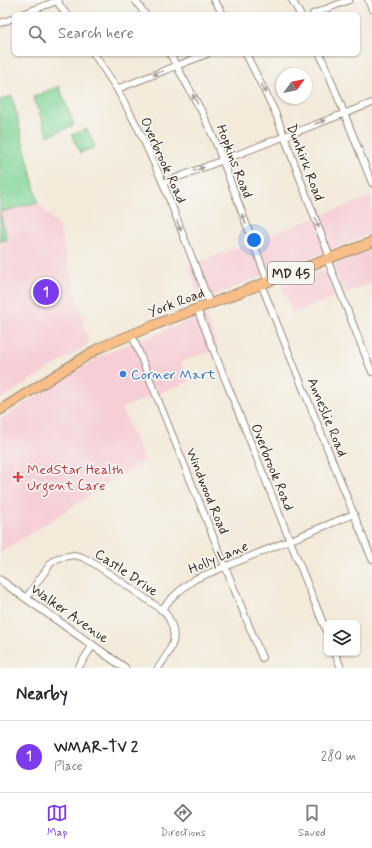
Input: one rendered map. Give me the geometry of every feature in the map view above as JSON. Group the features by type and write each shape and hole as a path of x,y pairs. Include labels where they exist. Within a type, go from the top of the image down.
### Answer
{"main road":[{"name":"York Road","path":"0,410 95,350 372,242"}],"street":[{"path":"28,12 57,0 65,12"},
{"path":"135,0 143,12"},
{"path":"214,0 222,12"},
{"path":"292,0 299,12"},
{"path":"318,12 350,0"},
{"path":"368,0 372,9"},
{"path":"0,23 12,19"},
{"name":"Overbrook Road","path":"95,56 117,89 139,130 163,183 210,304"},
{"name":"Hopkins Road","path":"171,56 202,112 222,160 265,283"},
{"path":"117,89 202,56"},
{"name":"Dunkirk Road","path":"247,56 275,112 372,372"},
{"path":"321,56 372,183"},
{"path":"163,183 372,103"},
{"name":"Anneslie Road","path":"265,283 372,559"},
{"name":"Overbrook Road","path":"197,309 324,625"},
{"name":"Windwood Road","path":"132,335 262,658"},
{"name":"Holly Lane","path":"161,610 181,588 195,579 354,514"},
{"name":"Castle Drive","path":"26,598 51,563 58,558 74,555 90,561 161,610"},
{"name":"Walker Avenue","path":"0,580 125,668"},
{"path":"158,668 170,650 174,638 171,622 165,612 161,610"},
{"path":"78,668 93,645"},
{"path":"336,656 341,668"}],"shaded area":[{"path":"372,196 372,233 212,296 200,298 188,266"},
{"path":"38,202 59,227 89,344 0,399 0,241 7,240 0,212"},
{"path":"372,249 372,283 344,294 333,263"},
{"path":"325,270 335,297 293,314 282,286"},
{"path":"205,315 218,348 181,362 189,382 122,408 144,461 0,553 0,419 97,358"}],"green space":[{"path":"59,86 74,125 48,136 33,97"},
{"path":"12,96 38,202 0,212 0,100"},
{"path":"87,129 95,147 80,153 72,135"},
{"path":"0,213 7,240 0,241"}],"place":[{"name":"WMAR-TV 2","path":"46,292"},
{"name":"Corner Mart","path":"123,374"},
{"name":"MedStar Health Urgent Care","path":"18,477"}]}
